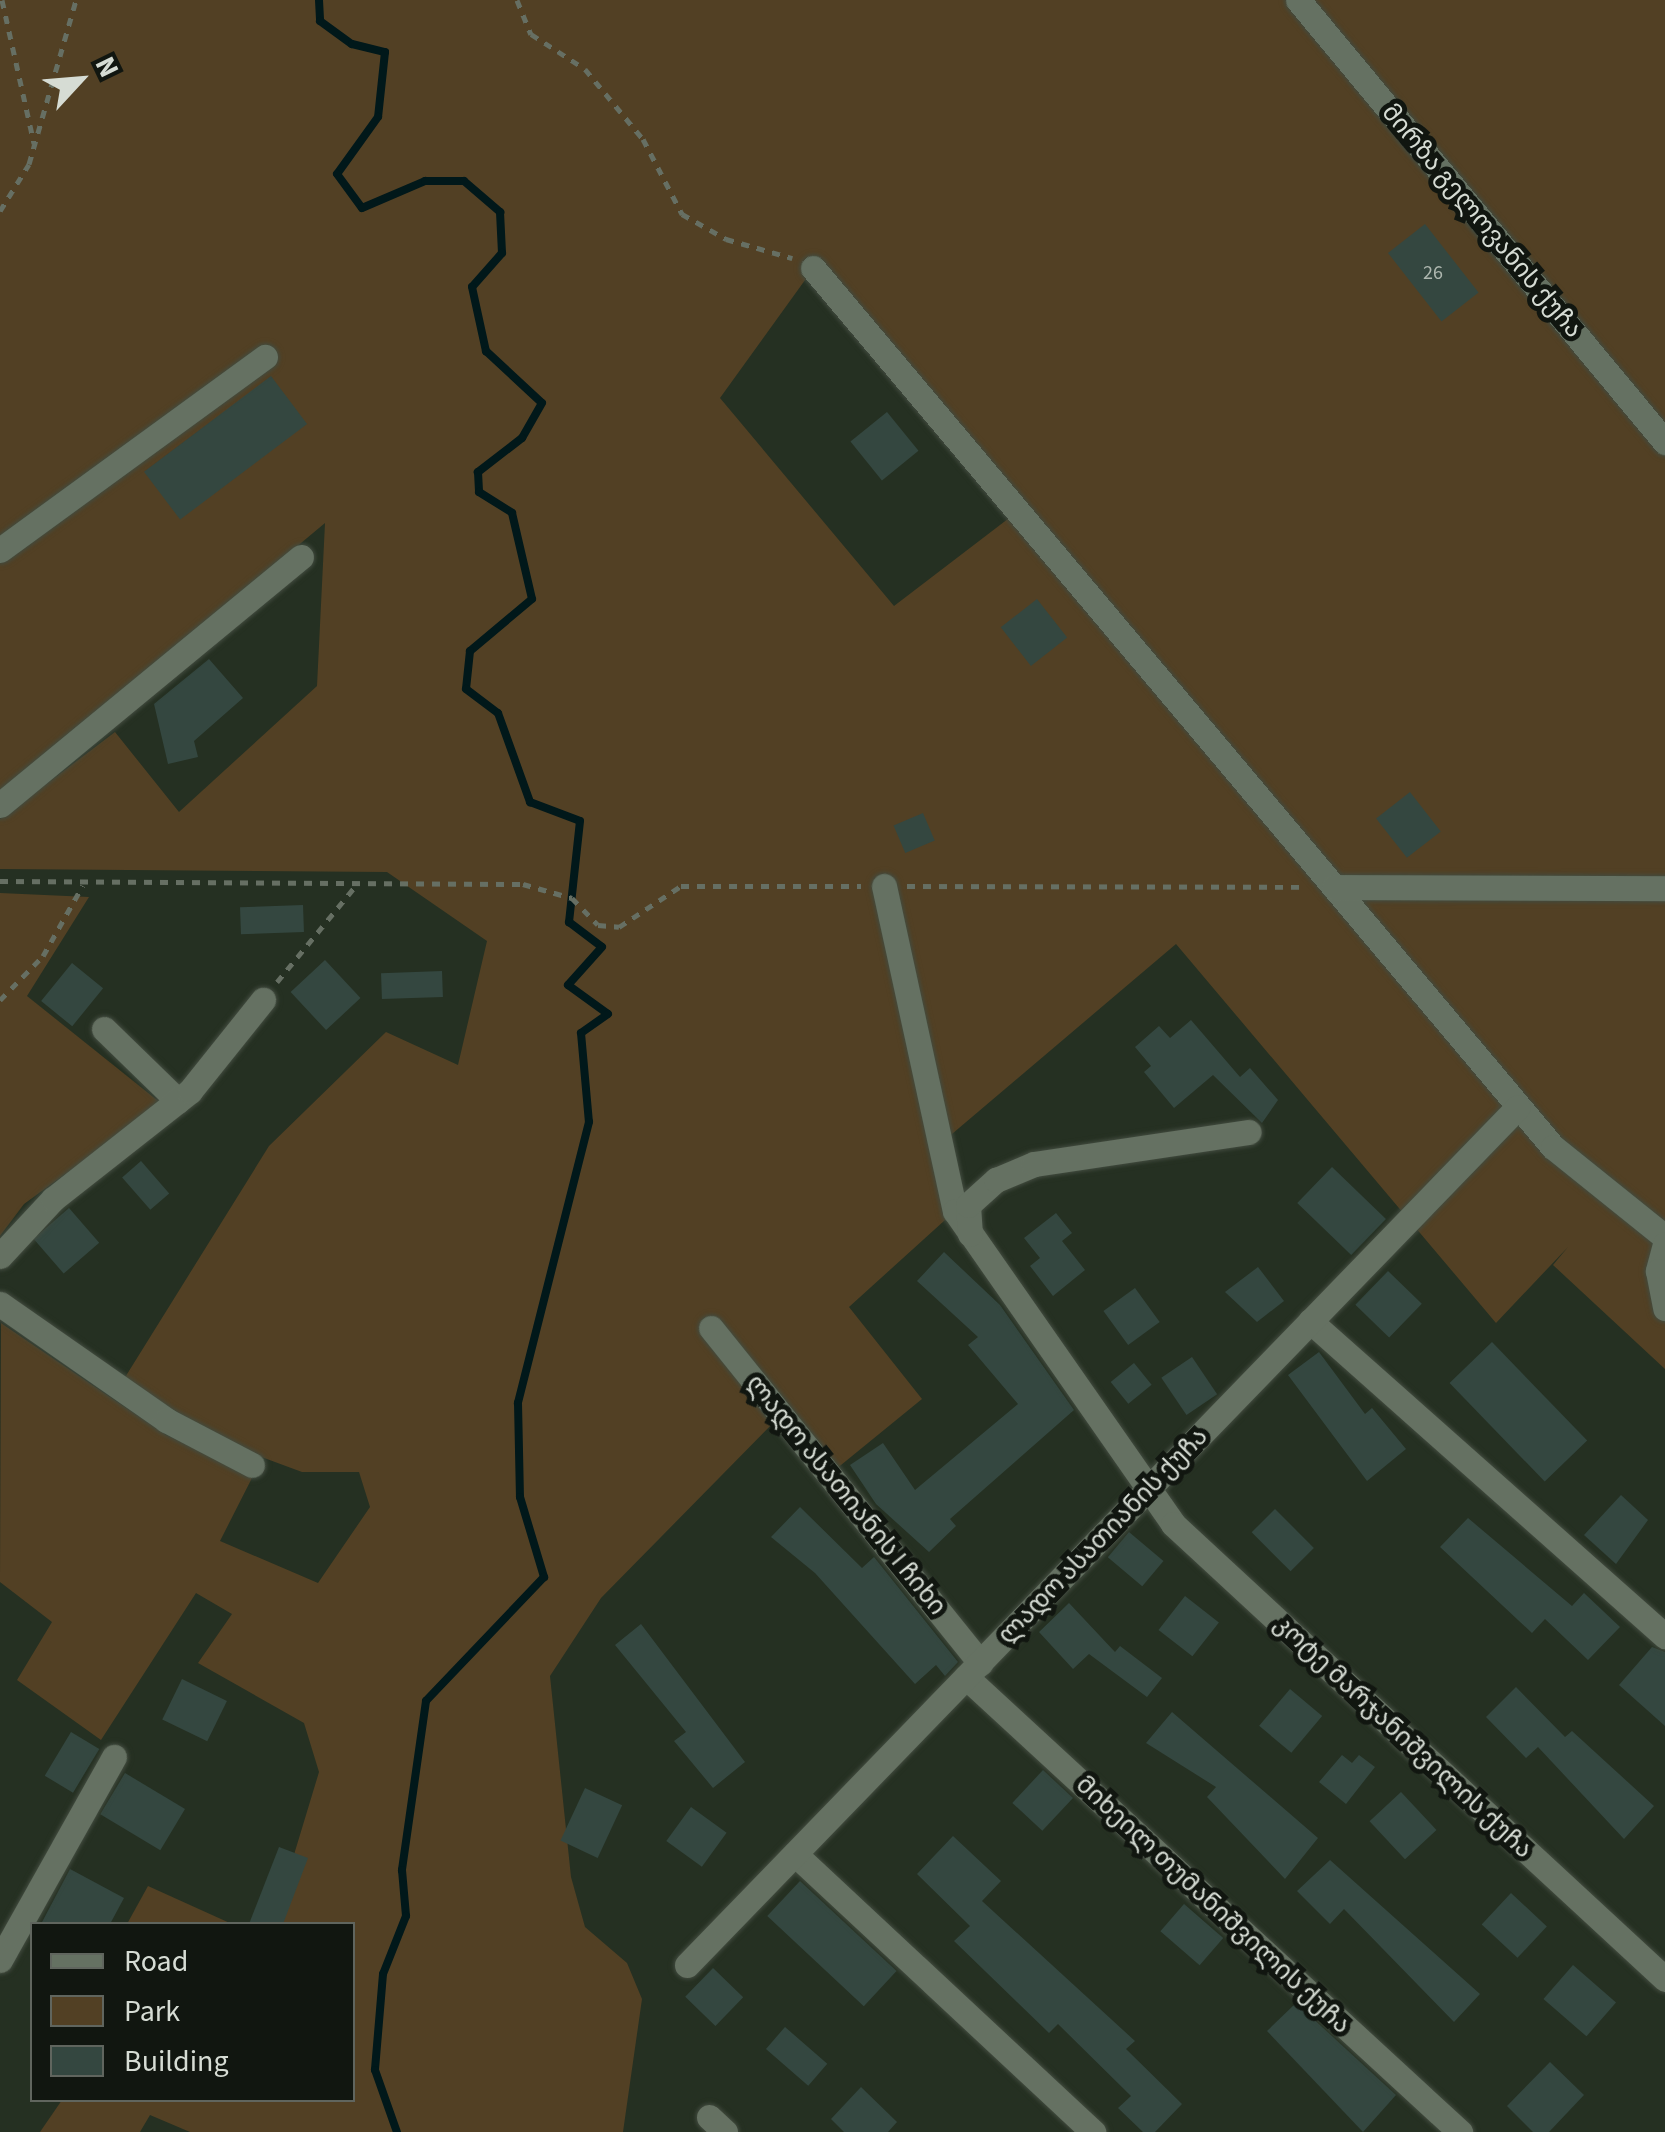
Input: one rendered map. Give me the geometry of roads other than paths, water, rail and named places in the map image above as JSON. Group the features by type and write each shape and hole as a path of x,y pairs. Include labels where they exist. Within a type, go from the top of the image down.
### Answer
{"street":[{"name":"მირზა გელოვანის ქუჩა","path":"1298,0 1665,442"},
{"path":"813,268 1553,1147 1665,1240 1658,1272 1665,1308"},
{"path":"0,550 265,358"},
{"path":"0,805 301,557"},
{"name":"კოტე მარჯანიშვილის ქუჩა","path":"884,886 944,1174 970,1240 1173,1524 1665,1979"},
{"path":"1334,887 1665,888"},
{"path":"0,1256 54,1199 178,1101 262,1000"},
{"path":"104,1029 178,1101"},
{"name":"ლადო ასათიანის ქუჩა","path":"687,1965 1518,1107"},
{"path":"970,1240 968,1205 996,1180 1034,1164 1249,1132"},
{"path":"0,1304 166,1420 252,1465"},
{"path":"1310,1322 1665,1636"},
{"name":"ლადო ასათიანის I ჩიხი","path":"712,1328 973,1670"},
{"name":"მიხეილ თუმანიშვილის ქუჩა","path":"973,1670 1460,2132"},
{"path":"0,1960 114,1757"},
{"path":"796,1854 1093,2132"}],"waterway":[{"path":"319,0 320,21 352,44 385,52 378,117 337,174 362,208 425,181 464,181 500,212 502,253 472,287 486,351 542,403 522,438 478,472 479,492 512,513 532,599 470,651 466,689 498,713 530,802 580,821 569,922 602,947 568,985 608,1014 581,1033 589,1122 518,1403 520,1497 544,1577 426,1701 402,1870 406,1916 383,1974 375,2070 397,2132"}]}
